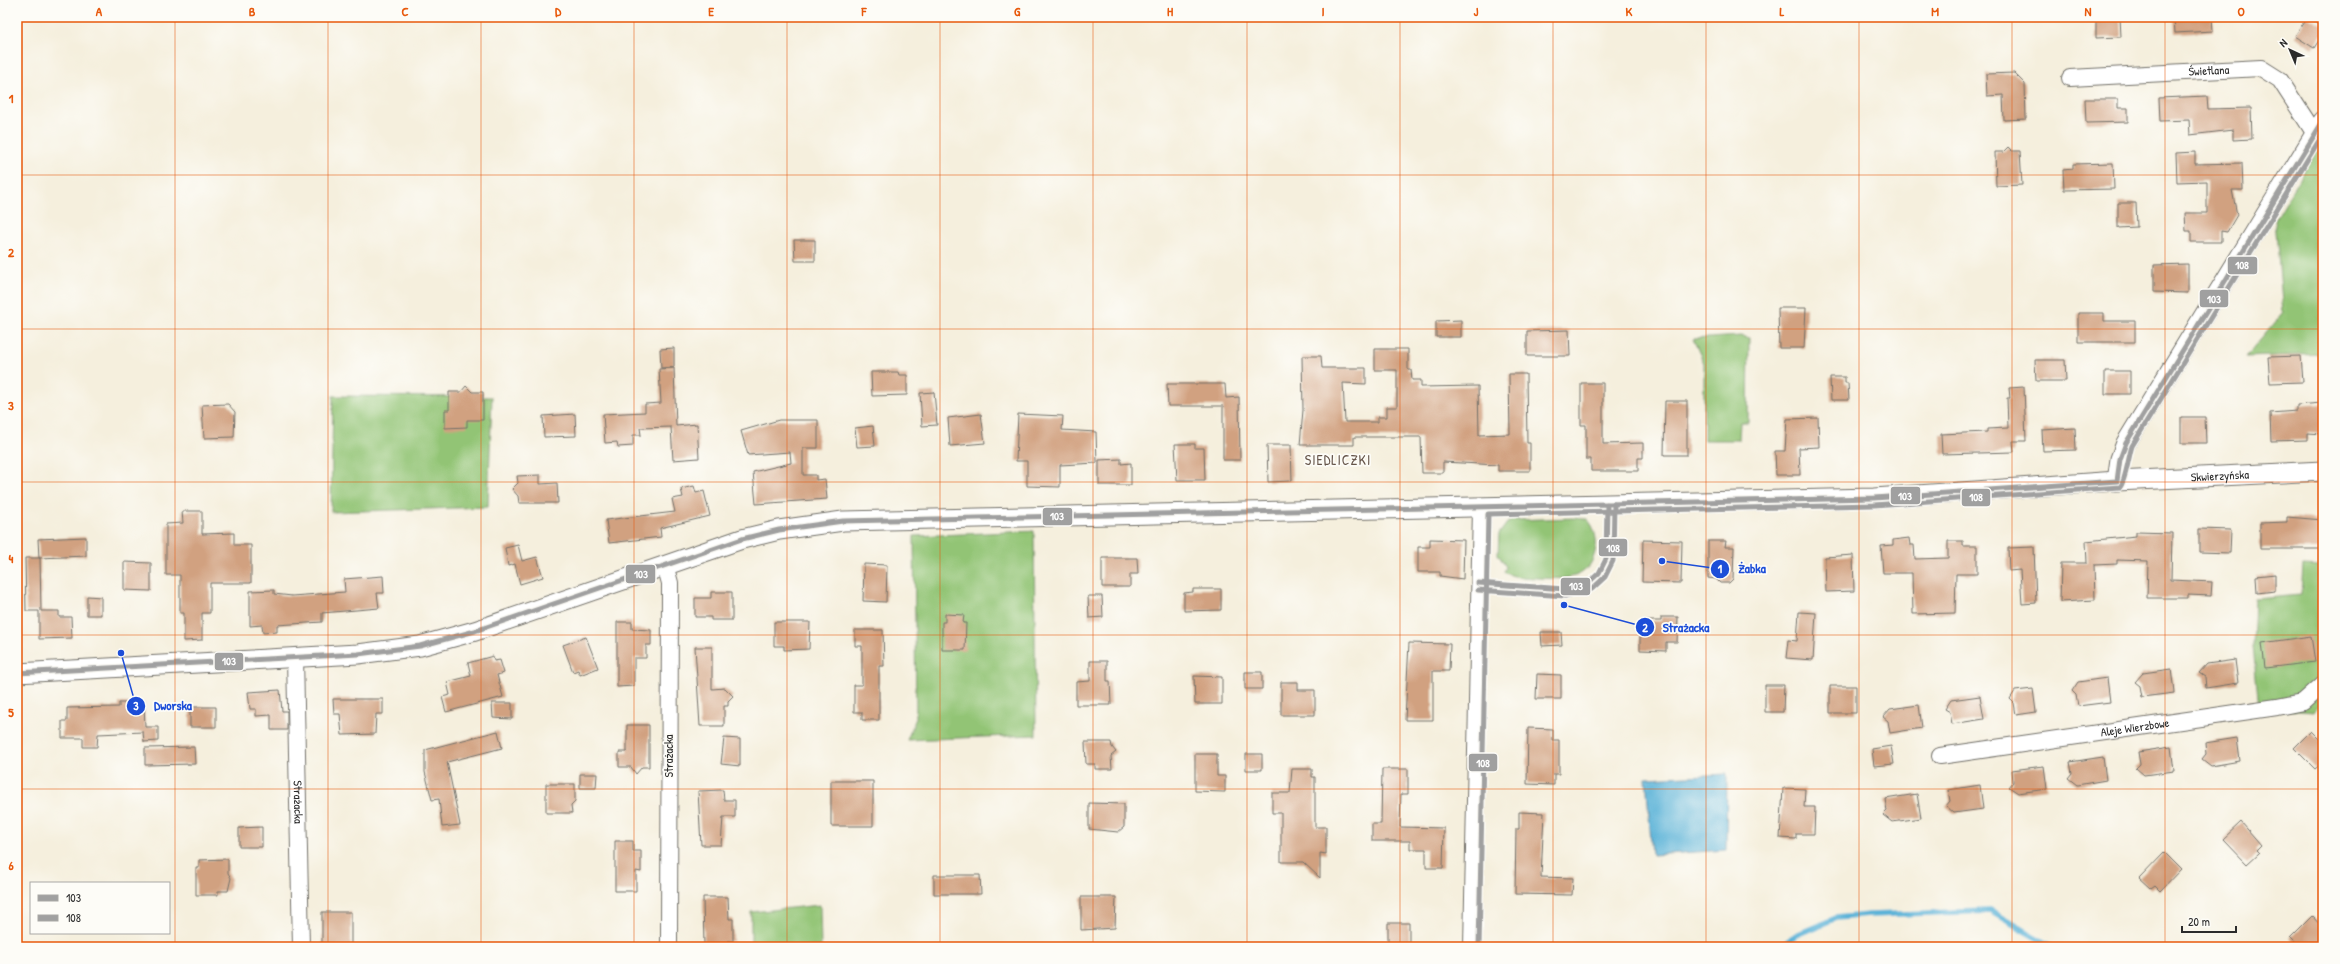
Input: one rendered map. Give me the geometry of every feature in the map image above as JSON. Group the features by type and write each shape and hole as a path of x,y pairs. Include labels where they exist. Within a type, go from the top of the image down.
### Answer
{"street":[{"name":"Świetlana","path":"2070,78 2261,68 2280,80 2319,127 2126,443 2120,459 2117,482"},
{"name":"Skwierzyńska","path":"2117,482 2323,471"},
{"path":"17,673 380,652 448,639 742,539 779,530 843,521 1874,498 2117,482"},
{"path":"1472,947 1481,507"},
{"name":"Strażacka","path":"665,565 670,583 669,947"},
{"name":"Strażacka","path":"295,657 301,947"},
{"name":"Aleje Wierzbowe","path":"1940,756 2277,707 2303,702 2323,684"}],"green space":[{"path":"2323,139 2323,354 2246,357 2283,313 2275,220"},
{"path":"1741,336 1749,338 1748,422 1740,422 1739,440 1704,440 1704,363 1693,339"},
{"path":"333,396 492,397 488,507 331,512"},
{"path":"1587,519 1592,525 1596,539 1596,547 1593,558 1588,567 1582,572 1575,576 1566,578 1536,578 1520,577 1504,572 1506,567 1498,554 1499,534 1507,523 1513,520"},
{"path":"1034,531 1036,735 907,740 916,718 914,536"},
{"path":"2303,565 2323,566 2323,701 2314,712 2259,708 2253,646 2255,598 2301,594"},
{"path":"820,905 821,947 751,947 751,912"}],"water":[{"path":"1727,774 1726,850 1652,855 1646,778"}],"building":[{"path":"2096,17 2120,17 2121,37 2096,38"},
{"path":"2174,17 2212,17 2213,31 2175,33"},
{"path":"2307,17 2323,26 2323,34 2314,48 2295,36"},
{"path":"2014,73 2025,84 2026,119 2004,120 2003,95 1987,96 1986,74"},
{"path":"2207,96 2208,109 2251,108 2252,139 2233,140 2233,130 2190,135 2189,120 2160,121 2159,98"},
{"path":"2085,99 2118,99 2118,108 2128,108 2128,122 2086,123"},
{"path":"2008,147 2012,151 2020,151 2022,185 1996,186 1995,152 2003,152"},
{"path":"2195,152 2195,164 2242,163 2243,190 2232,190 2237,215 2227,232 2221,231 2221,242 2191,242 2191,231 2186,231 2185,213 2207,213 2207,181 2177,182 2176,153"},
{"path":"2113,163 2114,189 2064,190 2063,170 2073,169 2073,164"},
{"path":"2118,203 2136,203 2137,227 2118,228"},
{"path":"794,240 815,240 815,261 795,261"},
{"path":"2188,264 2188,293 2154,292 2154,265"},
{"path":"1778,308 1806,308 1804,348 1779,348"},
{"path":"2078,313 2104,313 2104,321 2135,321 2135,342 2078,342"},
{"path":"1461,320 1461,337 1436,337 1436,321"},
{"path":"1569,330 1570,356 1527,356 1527,331"},
{"path":"674,348 674,367 661,368 660,349"},
{"path":"1375,349 1408,349 1408,370 1411,370 1412,380 1421,380 1421,387 1478,386 1479,435 1510,434 1509,374 1526,374 1527,443 1530,443 1530,471 1498,471 1498,465 1443,462 1443,473 1422,473 1421,437 1354,437 1354,445 1300,445 1303,410 1302,356 1321,356 1322,368 1366,368 1366,384 1343,383 1345,422 1378,422 1378,417 1387,417 1387,407 1397,407 1397,370 1375,370"},
{"path":"2301,356 2303,382 2270,383 2268,357"},
{"path":"2035,360 2065,360 2066,381 2036,381"},
{"path":"674,368 676,426 697,424 699,458 673,460 671,427 640,428 641,435 633,435 633,446 618,447 617,442 605,443 603,414 645,412 645,404 661,403 659,369"},
{"path":"2105,371 2130,371 2130,394 2105,394"},
{"path":"871,372 898,372 899,375 907,375 907,395 872,396"},
{"path":"1830,377 1845,377 1845,383 1848,383 1849,400 1831,400"},
{"path":"1581,383 1603,383 1603,444 1643,443 1643,458 1638,458 1638,471 1591,471 1591,459 1586,459 1586,425 1581,425"},
{"path":"1167,384 1225,384 1226,398 1239,397 1240,460 1223,460 1223,406 1168,406"},
{"path":"466,386 472,392 483,392 483,420 467,420 467,427 445,428 445,410 449,410 449,392 461,392"},
{"path":"2024,387 2026,441 2013,441 2014,452 1942,454 1941,434 1987,432 1987,429 2008,428 2007,398 2010,398 2009,388"},
{"path":"934,392 937,425 922,426 920,393"},
{"path":"1665,401 1687,401 1687,455 1664,455"},
{"path":"2322,403 2323,434 2308,433 2308,440 2271,441 2270,413 2297,411 2297,405"},
{"path":"228,404 235,412 234,437 204,438 202,405"},
{"path":"575,414 576,436 544,437 543,416"},
{"path":"981,414 985,443 950,446 948,418"},
{"path":"1018,414 1063,416 1062,430 1096,432 1097,463 1060,465 1060,487 1027,486 1027,461 1016,461"},
{"path":"2181,417 2205,417 2206,443 2181,443"},
{"path":"1818,418 1819,447 1799,448 1800,475 1776,475 1775,451 1785,451 1787,419"},
{"path":"779,420 818,420 818,448 803,448 803,475 816,475 816,480 825,479 827,499 756,504 753,472 791,463 790,452 748,455 741,431"},
{"path":"873,426 875,446 857,447 855,428"},
{"path":"2075,428 2076,450 2043,451 2042,430"},
{"path":"1175,444 1195,444 1195,448 1204,448 1205,480 1177,480"},
{"path":"1267,445 1291,445 1292,481 1268,482"},
{"path":"1121,459 1121,464 1131,463 1131,485 1099,485 1099,460"},
{"path":"540,475 540,484 557,483 558,503 519,503 518,496 512,489 518,483 517,476"},
{"path":"694,486 696,493 704,491 710,516 660,528 661,537 609,543 606,520 675,512 672,499 683,497 681,489"},
{"path":"182,511 202,511 202,534 234,533 234,545 251,545 251,583 210,583 210,613 202,613 202,640 184,641 184,613 180,613 180,575 166,575 166,524 183,523"},
{"path":"2287,517 2323,520 2323,549 2260,549 2260,523 2287,522"},
{"path":"2199,529 2231,530 2230,553 2199,552"},
{"path":"2136,532 2172,533 2171,580 2212,582 2211,596 2188,595 2188,598 2147,598 2148,561 2117,560 2117,564 2094,565 2095,600 2060,602 2061,563 2087,563 2086,541 2136,536"},
{"path":"86,537 86,556 39,558 38,539"},
{"path":"1909,538 1910,545 1914,545 1915,559 1948,558 1948,541 1963,541 1963,546 1977,546 1977,574 1956,574 1955,613 1913,614 1912,573 1883,573 1881,546 1893,545 1893,540"},
{"path":"1430,539 1464,540 1463,579 1440,576 1440,572 1418,572 1418,547 1430,547"},
{"path":"1643,540 1682,541 1681,583 1642,582"},
{"path":"1708,541 1726,541 1725,547 1734,547 1733,579 1729,583 1720,583 1716,579 1708,578"},
{"path":"518,545 522,561 537,557 543,577 520,584 515,564 508,566 505,548"},
{"path":"2034,547 2036,603 2022,604 2020,570 2009,571 2008,548"},
{"path":"1853,555 1854,591 1826,592 1825,557"},
{"path":"25,558 40,558 41,611 59,611 59,617 71,617 72,638 39,639 39,611 26,611"},
{"path":"1102,558 1137,558 1138,574 1130,574 1130,587 1102,587"},
{"path":"124,562 151,563 151,591 124,590"},
{"path":"864,564 887,565 886,602 863,601"},
{"path":"2275,574 2275,591 2257,593 2256,576"},
{"path":"383,576 384,593 377,593 379,608 322,613 322,622 277,625 277,632 263,633 262,625 250,626 250,591 274,590 274,594 292,596 345,592 344,579"},
{"path":"1193,589 1221,589 1221,610 1184,611 1184,593 1193,592"},
{"path":"711,592 732,592 732,620 711,620 711,617 695,617 695,598 711,598"},
{"path":"87,596 101,597 101,615 87,615"},
{"path":"1088,596 1102,596 1103,617 1089,618"},
{"path":"1799,612 1816,613 1813,660 1786,658 1788,640 1797,641"},
{"path":"945,614 964,615 963,623 966,623 965,650 942,650 942,622 945,622"},
{"path":"1661,617 1678,617 1677,642 1666,642 1666,651 1640,650 1640,621 1661,621"},
{"path":"617,622 632,622 632,629 651,630 651,645 646,645 646,658 634,658 634,686 617,687"},
{"path":"774,622 810,622 809,649 784,650 784,646 774,646"},
{"path":"855,630 883,630 884,666 879,666 879,720 862,720 862,712 854,712 854,685 862,685 862,646 855,646"},
{"path":"1541,632 1561,632 1562,645 1542,646"},
{"path":"2311,636 2315,662 2265,668 2262,643"},
{"path":"586,637 598,668 580,675 578,670 573,672 563,645"},
{"path":"1409,643 1450,644 1449,671 1433,671 1433,720 1405,720"},
{"path":"695,647 712,647 712,689 725,688 733,696 728,701 728,706 724,706 724,726 700,726"},
{"path":"493,656 494,661 500,660 504,673 497,675 503,697 446,712 442,697 450,695 447,682 471,676 468,663"},
{"path":"2235,660 2238,683 2206,688 2205,677 2199,673 2207,664"},
{"path":"1090,661 1107,661 1107,681 1110,681 1111,705 1076,705 1076,682 1090,681"},
{"path":"2171,669 2174,693 2142,697 2140,686 2135,682 2143,673"},
{"path":"1245,672 1262,672 1262,689 1245,689"},
{"path":"1537,674 1561,675 1561,699 1536,699"},
{"path":"1194,676 1222,677 1222,704 1195,704"},
{"path":"2107,678 2110,702 2078,706 2076,695 2072,691 2078,682"},
{"path":"1281,682 1298,682 1298,690 1315,690 1315,715 1281,715"},
{"path":"1765,685 1784,685 1783,712 1765,712"},
{"path":"1830,686 1856,686 1856,713 1830,713"},
{"path":"2033,689 2036,712 2016,715 2014,703 2010,699 2015,691"},
{"path":"280,690 282,711 287,711 287,730 271,730 271,715 256,716 256,709 250,709 248,692"},
{"path":"1980,696 1984,719 1952,724 1950,712 1945,709 1951,700"},
{"path":"333,699 383,699 383,714 376,714 375,734 342,735 340,714 334,714"},
{"path":"119,703 144,703 145,727 158,727 158,741 144,742 143,732 98,734 97,747 83,747 83,738 62,738 62,721 67,721 67,708 119,707"},
{"path":"492,703 512,703 512,719 493,718"},
{"path":"1919,705 1922,728 1890,733 1888,721 1883,717 1890,709"},
{"path":"190,707 216,707 216,727 190,727"},
{"path":"627,725 649,725 649,767 642,767 636,774 631,767 619,767 619,752 627,752"},
{"path":"1528,728 1553,729 1553,740 1559,740 1559,774 1554,774 1554,785 1527,784"},
{"path":"498,731 502,748 447,762 460,825 442,827 439,799 432,800 425,772 425,750"},
{"path":"2311,731 2323,743 2323,762 2315,769 2294,748"},
{"path":"724,738 740,739 740,766 721,764"},
{"path":"2237,738 2240,761 2211,766 2202,759 2206,754 2205,743"},
{"path":"1085,742 1111,742 1112,747 1116,752 1111,756 1112,769 1095,769 1095,764 1086,764"},
{"path":"1891,746 1894,764 1874,766 1872,749"},
{"path":"194,747 195,764 145,765 145,748"},
{"path":"2171,747 2174,771 2144,775 2136,768 2140,764 2138,752"},
{"path":"1195,754 1217,754 1217,776 1225,776 1225,792 1195,791"},
{"path":"1246,754 1262,754 1262,770 1246,770"},
{"path":"2103,757 2106,780 2077,785 2068,778 2072,773 2070,762"},
{"path":"2044,766 2047,789 2018,793 2009,787 2013,782 2012,770"},
{"path":"1292,769 1312,769 1312,777 1315,777 1315,827 1326,827 1326,854 1320,853 1320,878 1303,862 1281,862 1281,813 1272,813 1272,793 1290,793"},
{"path":"1382,769 1408,769 1408,794 1401,794 1400,827 1444,828 1443,868 1426,868 1426,849 1410,849 1410,841 1372,841 1372,824 1381,824"},
{"path":"580,774 597,774 596,788 580,788"},
{"path":"831,781 873,781 873,826 831,826"},
{"path":"546,784 575,784 575,801 571,805 572,813 546,813"},
{"path":"1980,785 1983,809 1954,813 1946,806 1950,801 1948,790"},
{"path":"1783,788 1805,789 1804,807 1815,807 1814,834 1796,834 1796,839 1780,838"},
{"path":"723,790 724,800 735,800 735,817 723,817 721,845 701,845 698,791"},
{"path":"1917,794 1921,818 1892,822 1883,815 1887,811 1885,799"},
{"path":"1089,803 1124,804 1124,827 1118,832 1089,829"},
{"path":"1519,812 1544,813 1541,877 1573,878 1572,895 1515,894 1516,829 1519,829"},
{"path":"2241,822 2261,845 2256,850 2259,853 2247,864 2223,839"},
{"path":"262,827 262,847 239,847 239,828"},
{"path":"615,841 633,841 633,851 641,851 641,872 636,871 636,891 615,891"},
{"path":"2164,852 2181,869 2160,891 2155,886 2151,889 2139,878"},
{"path":"228,859 228,873 231,878 228,891 218,891 218,895 196,895 196,868 199,868 199,860"},
{"path":"934,875 980,875 981,894 934,894"},
{"path":"703,897 728,897 729,919 733,919 733,941 728,941 728,947 704,947"},
{"path":"1081,897 1116,897 1115,928 1081,930"},
{"path":"322,912 351,912 351,946 322,947"},
{"path":"2312,916 2323,928 2323,939 2315,947 2299,947 2290,938"},
{"path":"1388,923 1409,923 1409,947 1388,947"}],"waterway":[{"path":"1780,947 1796,935 1836,918 1869,915 1990,911 2052,947"}],"transit line":[{"name":"103","path":"2117,481 2120,459 2126,443 2323,121"},
{"name":"108","path":"1479,947 1488,514 1874,505 2120,487 2125,475 2132,446 2323,134"},
{"name":"103","path":"17,673 358,654 420,646 475,631 742,539 779,530 843,521 1874,498 2117,481"},
{"name":"103","path":"1478,583 1565,589 1588,583 1599,573 1606,559 1607,504"},
{"name":"108","path":"1478,590 1565,596 1592,589 1605,577 1613,561 1614,504"}],"place":[{"name":"Żabka","path":"1662,561"},
{"name":"Strażacka","path":"1564,605"},
{"name":"Dworska","path":"121,653"}],"district":[{"name":"SIEDLICZKI","path":"1338,460"}]}
